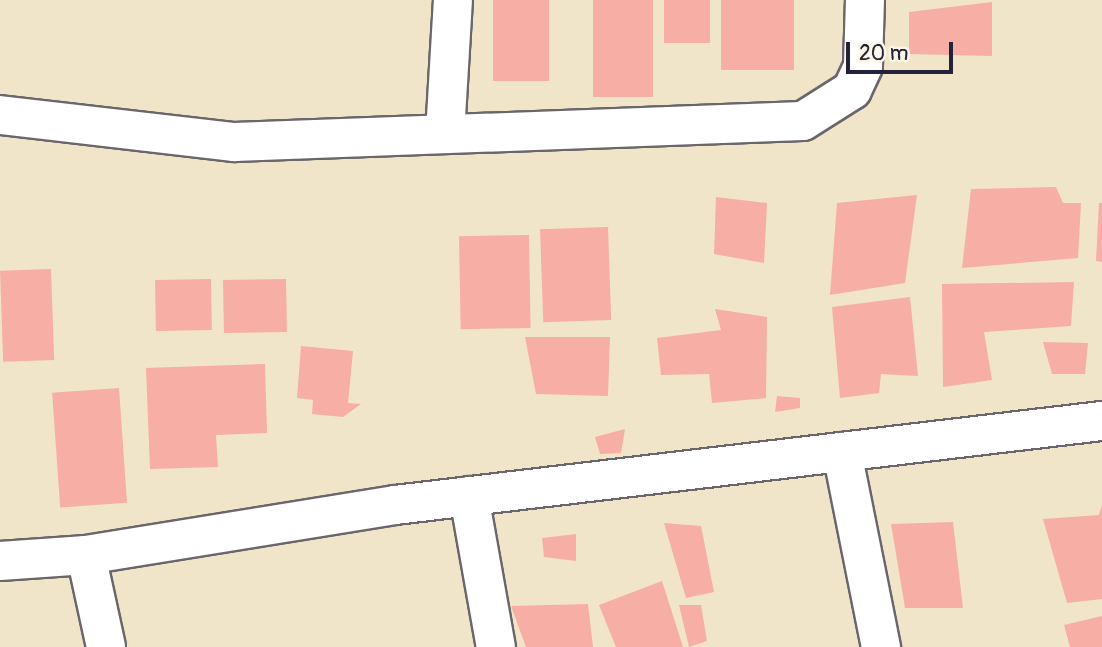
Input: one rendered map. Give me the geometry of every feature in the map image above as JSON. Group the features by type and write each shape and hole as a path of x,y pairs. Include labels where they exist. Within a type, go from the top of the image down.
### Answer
{"street":[{"path":"445,134 453,0"},
{"path":"0,115 234,142 803,121 852,90 863,66 865,0"},
{"path":"0,561 86,555 469,496 1102,421"},
{"path":"842,452 881,647"},
{"path":"469,496 496,647"},
{"path":"86,555 106,647"}],"building":[{"path":"493,0 549,0 549,81 493,81"},
{"path":"593,0 653,0 653,97 593,97"},
{"path":"664,0 710,0 710,43 664,43"},
{"path":"721,0 794,0 794,70 721,70"},
{"path":"992,2 992,56 909,54 909,12"},
{"path":"1056,187 1063,203 1081,203 1078,258 962,268 971,189"},
{"path":"917,195 905,283 830,295 837,203"},
{"path":"716,197 767,203 764,263 714,254"},
{"path":"1099,203 1102,203 1102,262 1096,261"},
{"path":"608,227 611,320 543,322 540,229"},
{"path":"529,235 531,328 461,329 459,236"},
{"path":"51,269 54,360 3,362 0,271"},
{"path":"211,279 212,330 156,331 155,280"},
{"path":"286,279 287,332 224,333 223,280"},
{"path":"1074,282 1071,326 984,332 992,380 943,387 942,284"},
{"path":"910,297 918,376 881,374 879,393 840,398 832,307"},
{"path":"715,309 767,317 766,398 712,403 709,374 661,375 657,338 721,330"},
{"path":"525,337 610,337 608,396 536,394"},
{"path":"1043,342 1088,343 1085,374 1052,374"},
{"path":"301,346 353,351 348,403 361,404 343,417 312,414 313,400 297,398"},
{"path":"265,364 267,433 216,435 218,467 150,469 146,368"},
{"path":"119,388 127,503 60,507 52,393"},
{"path":"777,396 800,398 800,408 775,412"},
{"path":"625,429 621,453 600,454 595,437"},
{"path":"1102,505 1102,599 1067,603 1043,519 1099,515"},
{"path":"953,522 963,608 905,608 891,524"},
{"path":"664,523 701,526 714,592 686,598"},
{"path":"576,534 576,561 544,557 542,538"},
{"path":"662,581 683,647 616,647 599,605"},
{"path":"588,604 593,647 526,647 511,606"},
{"path":"679,605 701,605 707,641 689,647"},
{"path":"1102,616 1102,647 1070,647 1064,625"}]}
